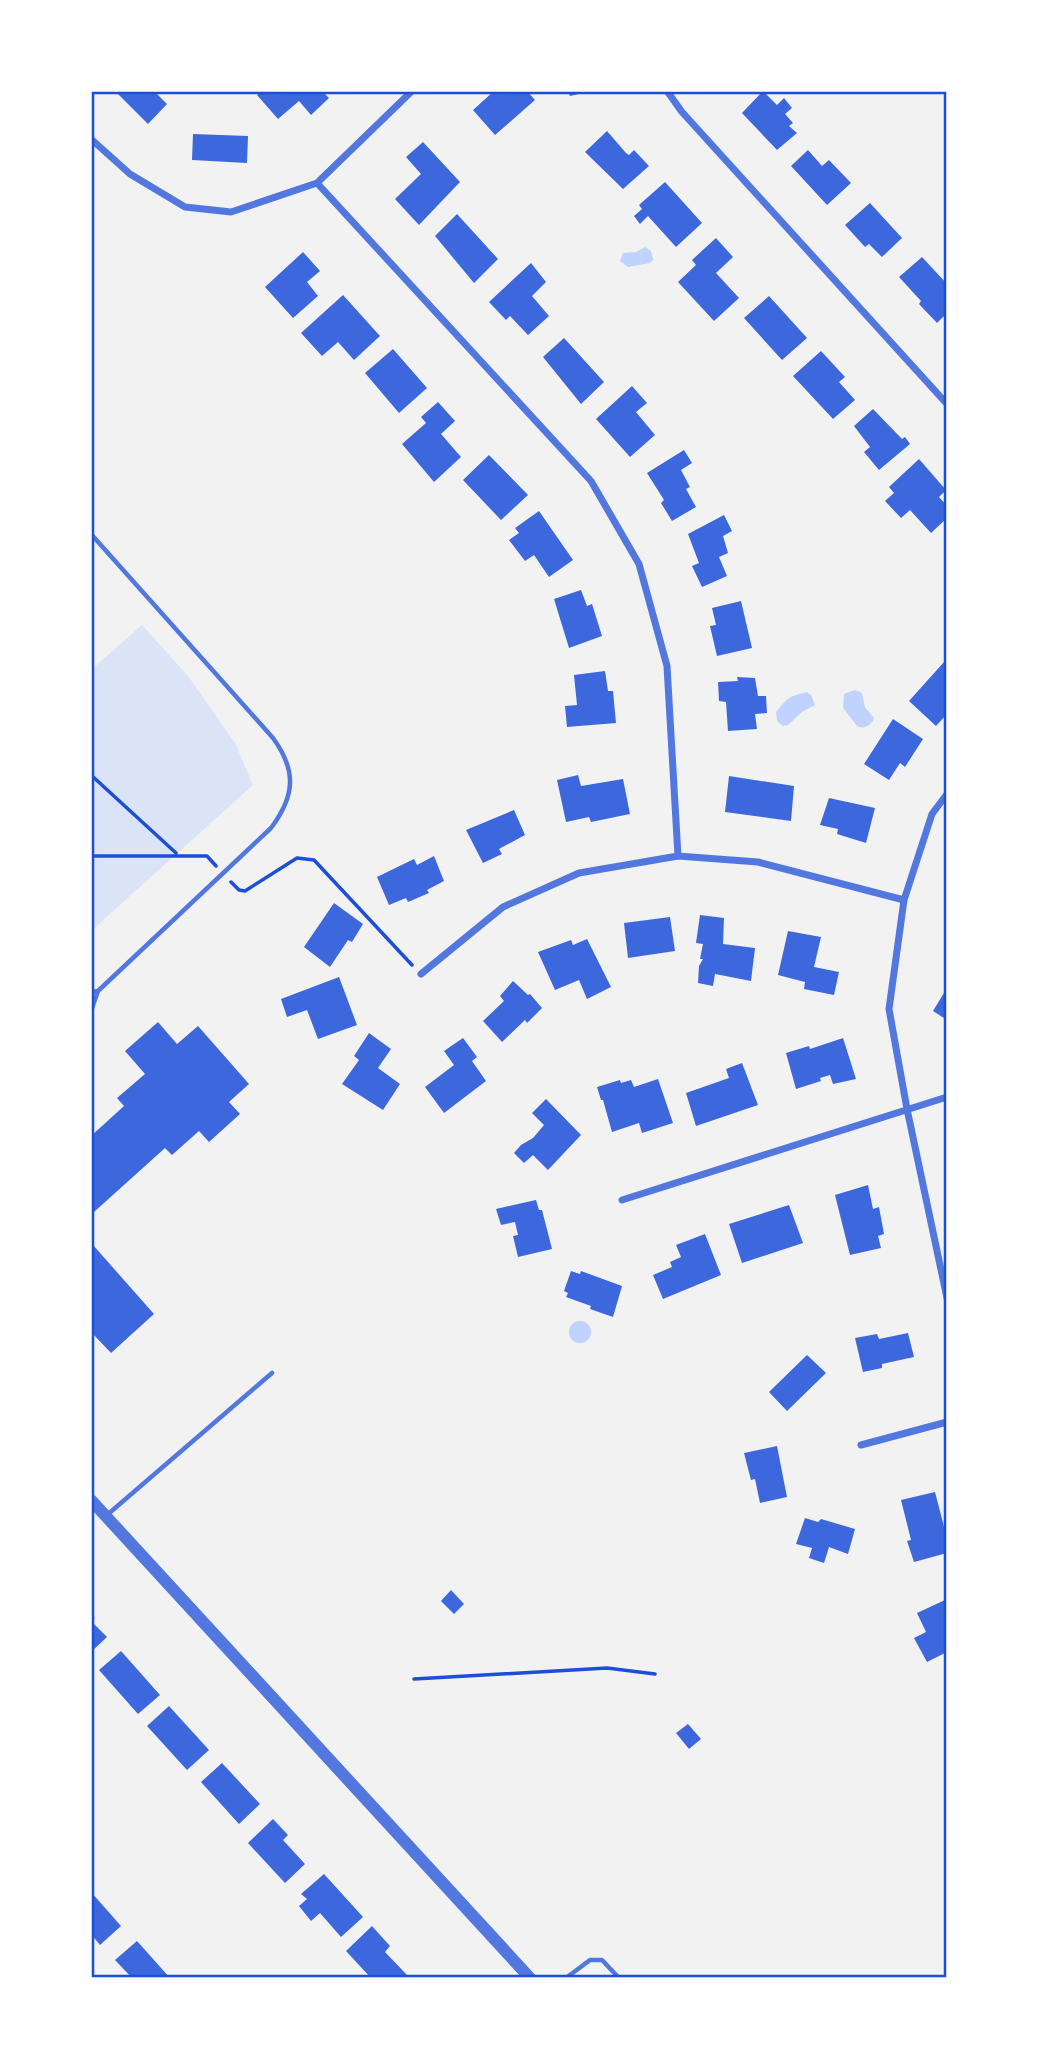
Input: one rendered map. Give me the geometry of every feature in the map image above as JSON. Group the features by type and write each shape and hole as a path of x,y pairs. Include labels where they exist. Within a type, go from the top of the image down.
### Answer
{"street":[{"path":"91,139 130,174 185,207 232,212 317,183 412,91"},
{"path":"667,91 682,112 947,404"},
{"path":"317,183 591,481 639,564 667,666 678,856"},
{"path":"947,794 932,814 904,900 889,1009 947,1298"},
{"path":"421,974 503,907 579,873 678,856 758,862 904,900"},
{"path":"622,1200 947,1097"},
{"path":"861,1445 947,1422"},
{"path":"91,1500 530,1978"}],"lane":[{"path":"91,534 273,738 288,763 290,778 285,810 271,828 98,992 91,1011"},
{"path":"91,992 98,992"},
{"path":"106,1516 272,1373"},
{"path":"566,1978 590,1960 603,1960 619,1978"}],"path":[{"path":"91,775 178,855"},
{"path":"91,856 207,856 239,890 245,891 297,858 314,860 421,974"},
{"path":"414,1679 607,1668 655,1674"}],"shaded area":[{"path":"142,625 188,676 235,743 253,785 91,931 91,670"}],"water":[{"path":"645,247 651,251 653,260 650,263 628,267 620,261 623,253 636,252"},
{"path":"855,690 862,693 865,707 874,718 865,727 857,726 843,708 844,694"},
{"path":"807,692 815,705 802,712 788,725 783,726 777,721 776,712 786,701"},
{"path":"580,1321 588,1324 591,1332 588,1340 580,1343 572,1340 569,1332 572,1324"}],"building":[{"path":"115,91 154,91 167,104 148,124"},
{"path":"262,91 322,91 329,98 311,115 299,101 278,119 257,95"},
{"path":"494,91 527,91 535,100 495,135 473,110"},
{"path":"568,91 588,91 588,92 570,96"},
{"path":"763,91 777,105 784,98 792,108 785,114 793,123 789,126 797,133 777,150 742,113"},
{"path":"607,131 626,153 629,155 634,150 649,166 623,189 585,152"},
{"path":"193,134 248,136 247,163 192,160"},
{"path":"423,142 460,182 419,225 395,199 421,174 406,157"},
{"path":"808,150 822,166 829,160 851,183 827,205 791,166"},
{"path":"665,182 702,223 676,247 648,216 640,224 634,216 642,209 639,205"},
{"path":"870,203 902,238 882,257 869,244 865,247 845,225"},
{"path":"457,214 498,259 474,283 435,236"},
{"path":"716,238 733,257 716,273 739,298 714,321 678,282 696,265 692,260"},
{"path":"303,252 320,271 307,282 318,296 293,318 265,287"},
{"path":"922,257 947,284 947,313 937,323 899,277"},
{"path":"531,263 546,282 532,296 549,316 528,335 510,316 506,320 489,302"},
{"path":"343,295 380,336 354,360 338,342 322,356 301,333"},
{"path":"769,296 807,338 782,360 744,318"},
{"path":"564,338 604,382 581,404 543,357"},
{"path":"393,349 427,388 399,413 365,373"},
{"path":"821,351 845,377 839,382 855,400 833,419 793,376"},
{"path":"632,386 647,403 636,412 655,435 630,457 596,419"},
{"path":"438,402 455,421 441,434 461,457 434,482 402,444 426,423 421,417"},
{"path":"873,409 910,444 879,470 864,452 870,447 854,426"},
{"path":"684,450 692,463 681,470 690,487 686,489 696,507 672,521 661,503 664,500 647,473"},
{"path":"489,455 528,495 501,520 463,480"},
{"path":"919,459 946,490 939,497 947,506 947,518 931,533 910,510 901,518 885,501 894,493 889,487"},
{"path":"539,511 573,560 549,577 534,555 525,561 509,540 519,533 515,528"},
{"path":"724,515 732,531 723,536 728,553 719,557 727,576 702,587 692,566 699,563 688,534"},
{"path":"581,590 587,606 592,604 602,636 569,648 554,599"},
{"path":"741,601 752,648 717,656 710,626 716,625 712,608"},
{"path":"944,662 947,665 947,714 936,726 909,701"},
{"path":"605,671 608,691 613,691 616,723 567,727 565,706 577,705 574,675"},
{"path":"737,677 755,678 758,696 766,696 767,713 755,714 757,729 728,731 726,702 719,701 718,682 738,681"},
{"path":"893,719 923,739 905,767 900,763 889,780 864,764"},
{"path":"578,775 581,786 623,779 630,814 591,822 589,817 566,822 557,780"},
{"path":"729,776 794,786 791,821 725,812"},
{"path":"829,798 875,808 866,843 837,834 838,829 820,825"},
{"path":"514,810 525,835 499,849 502,854 483,863 466,830"},
{"path":"434,856 444,881 427,890 429,893 408,902 406,898 389,905 377,877 414,859 417,865"},
{"path":"334,903 363,924 352,942 348,940 330,967 304,947"},
{"path":"700,915 724,918 723,944 755,948 751,981 715,974 713,986 698,983 699,966 703,959 700,959 703,944 696,943"},
{"path":"670,917 675,951 628,958 624,923"},
{"path":"788,931 821,937 814,967 839,972 834,995 804,989 805,982 778,975"},
{"path":"587,939 611,987 587,999 579,980 555,990 538,952 571,940 573,945"},
{"path":"339,977 357,1025 318,1039 307,1010 287,1017 281,999"},
{"path":"513,981 542,1008 502,1042 483,1021 504,1001 500,996"},
{"path":"947,988 947,1020 933,1011"},
{"path":"158,1022 177,1044 198,1026 249,1084 229,1102 240,1114 209,1142 199,1131 172,1155 165,1148 94,1212 93,1245 154,1314 111,1353 91,1332 91,1136 124,1106 117,1098 145,1074 125,1051"},
{"path":"369,1033 391,1049 378,1068 400,1084 383,1110 342,1084 359,1060 354,1056"},
{"path":"463,1038 477,1057 472,1061 486,1081 444,1113 425,1087 454,1065 444,1051"},
{"path":"843,1038 856,1079 833,1084 830,1075 820,1078 821,1081 796,1089 786,1053 809,1046 810,1049"},
{"path":"742,1063 758,1105 696,1126 686,1093 729,1078 726,1069"},
{"path":"658,1079 673,1123 642,1133 639,1123 612,1132 597,1087 620,1080 621,1083 631,1080 634,1087"},
{"path":"546,1099 581,1135 548,1170 533,1155 524,1163 514,1153 544,1125 532,1113"},
{"path":"868,1185 873,1209 879,1207 884,1234 878,1236 881,1248 850,1255 835,1195"},
{"path":"536,1200 539,1210 542,1210 552,1249 518,1257 513,1236 518,1235 515,1222 501,1225 496,1209"},
{"path":"789,1205 803,1243 742,1263 729,1224"},
{"path":"705,1234 721,1275 663,1299 653,1275 672,1267 670,1262 681,1257 676,1245"},
{"path":"571,1271 580,1274 581,1271 622,1286 613,1317 566,1297 568,1293 564,1291"},
{"path":"908,1333 914,1357 882,1364 882,1368 863,1372 855,1338 877,1334 879,1339"},
{"path":"807,1355 826,1373 787,1411 769,1392"},
{"path":"777,1446 787,1497 760,1503 755,1479 751,1480 744,1453"},
{"path":"935,1492 947,1538 947,1553 914,1562 907,1541 911,1540 901,1500"},
{"path":"805,1518 818,1522 821,1519 855,1529 848,1554 829,1547 824,1563 809,1558 812,1548 796,1544"},
{"path":"451,1590 464,1604 454,1614 441,1601"},
{"path":"945,1600 947,1652 927,1662 914,1638 926,1632 917,1613"},
{"path":"91,1621 107,1637 91,1652"},
{"path":"121,1651 160,1695 138,1714 99,1670"},
{"path":"169,1706 209,1750 187,1770 147,1726"},
{"path":"688,1724 701,1739 689,1749 676,1733"},
{"path":"222,1763 260,1804 239,1824 201,1782"},
{"path":"273,1819 288,1835 283,1840 305,1864 285,1883 248,1843"},
{"path":"324,1874 363,1917 341,1937 320,1913 311,1921 299,1906 307,1899 301,1894"},
{"path":"91,1892 121,1926 100,1945 91,1934"},
{"path":"372,1926 390,1946 385,1952 407,1975 404,1978 371,1978 346,1951"},
{"path":"137,1941 170,1978 132,1978 115,1960"}]}
